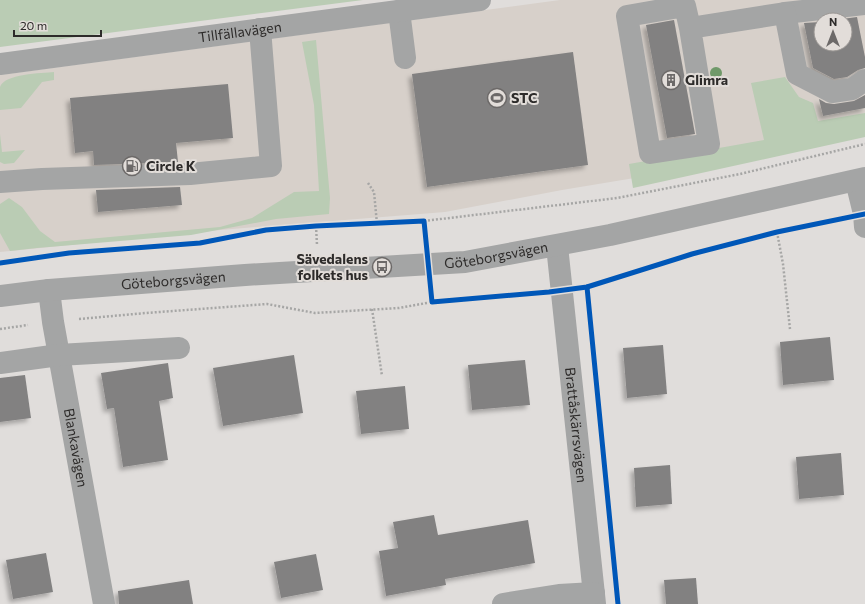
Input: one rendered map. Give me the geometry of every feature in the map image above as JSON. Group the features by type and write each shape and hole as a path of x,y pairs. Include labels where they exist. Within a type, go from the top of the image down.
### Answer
{"street":[{"name":"Tillfällavägen","path":"0,64 480,0"},
{"path":"690,28 775,9 865,4"},
{"path":"685,6 690,28 709,144 650,153 627,16 685,6"},
{"path":"775,9 797,74 832,92 852,89 865,80"},
{"path":"399,11 405,58"},
{"path":"0,182 42,179 190,174 272,166 260,29"},
{"path":"860,179 865,227"},
{"name":"Göteborgsvägen","path":"0,296 49,290 287,272 465,262 557,246 860,179"},
{"name":"Brattåskärrsvägen","path":"557,246 594,599"},
{"name":"Blankavägen","path":"49,290 53,322 104,604"},
{"path":"0,363 59,355 179,348"},
{"path":"503,604 559,595 594,599"}],"path":[{"path":"424,221 617,198 740,174 865,144"},
{"path":"368,183 374,192 377,224"},
{"path":"316,226 317,250"},
{"path":"777,232 783,264 790,329"},
{"path":"0,329 146,313 267,304 315,313 399,308 432,302"},
{"path":"372,310 382,376"}],"shaded area":[{"path":"560,0 865,0 865,133 725,163 562,190 445,212 220,230 0,252 0,75"}],"green space":[{"path":"0,0 363,0 0,47"},
{"path":"316,40 330,198 329,214 276,219 191,235 10,251 0,233 0,204 9,198 22,207 40,231 55,242 220,227 252,218 294,192 319,191 314,105 302,42"},
{"path":"54,72 54,80 42,82 21,108 0,110 0,87 8,79 24,75"},
{"path":"785,77 799,97 813,103 818,121 865,113 865,137 633,188 629,164 764,140 751,83"},
{"path":"0,134 2,152 25,150 14,163 4,164 0,162"}],"building":[{"path":"857,17 865,57 865,68 858,70 847,77 834,79 813,68 804,23 813,22 813,52 853,52 853,18"},
{"name":"Glimra","path":"674,20 695,134 667,138 646,25"},
{"name":"STC","path":"573,52 588,165 427,187 412,74"},
{"path":"228,84 233,138 176,143 178,162 94,165 93,151 75,153 70,98"},
{"path":"865,95 865,108 823,116 819,99 826,103 834,104 854,101"},
{"path":"180,187 182,205 98,212 96,190"},
{"path":"830,337 834,380 783,385 780,342"},
{"path":"663,345 667,394 627,398 623,348"},
{"path":"294,355 303,413 223,426 213,368"},
{"path":"525,360 530,405 472,410 468,365"},
{"path":"168,363 173,398 159,401 168,460 123,467 114,408 107,409 101,373"},
{"path":"25,375 31,418 0,422 0,378"},
{"path":"405,386 409,429 361,434 356,391"},
{"path":"841,453 844,495 799,499 796,457"},
{"path":"670,465 672,504 636,507 634,468"},
{"path":"434,515 438,535 528,520 535,563 445,579 446,585 386,596 379,551 398,548 393,522"},
{"path":"46,553 53,592 13,599 6,560"},
{"path":"316,554 323,590 281,598 274,562"},
{"path":"696,578 698,604 666,604 664,580"},
{"path":"189,580 193,604 119,604 118,591"}],"cycle path":[{"path":"0,263 69,253 200,243 266,230 424,221 432,302 549,292 587,287 692,254 777,232 865,214"},
{"path":"587,287 618,604"}],"place":[{"name":"Glimra","path":"671,80"},
{"name":"STC","path":"497,98"},
{"name":"Circle K","path":"132,166"},
{"name":"Sävedalens folkets hus","path":"382,267"}]}
